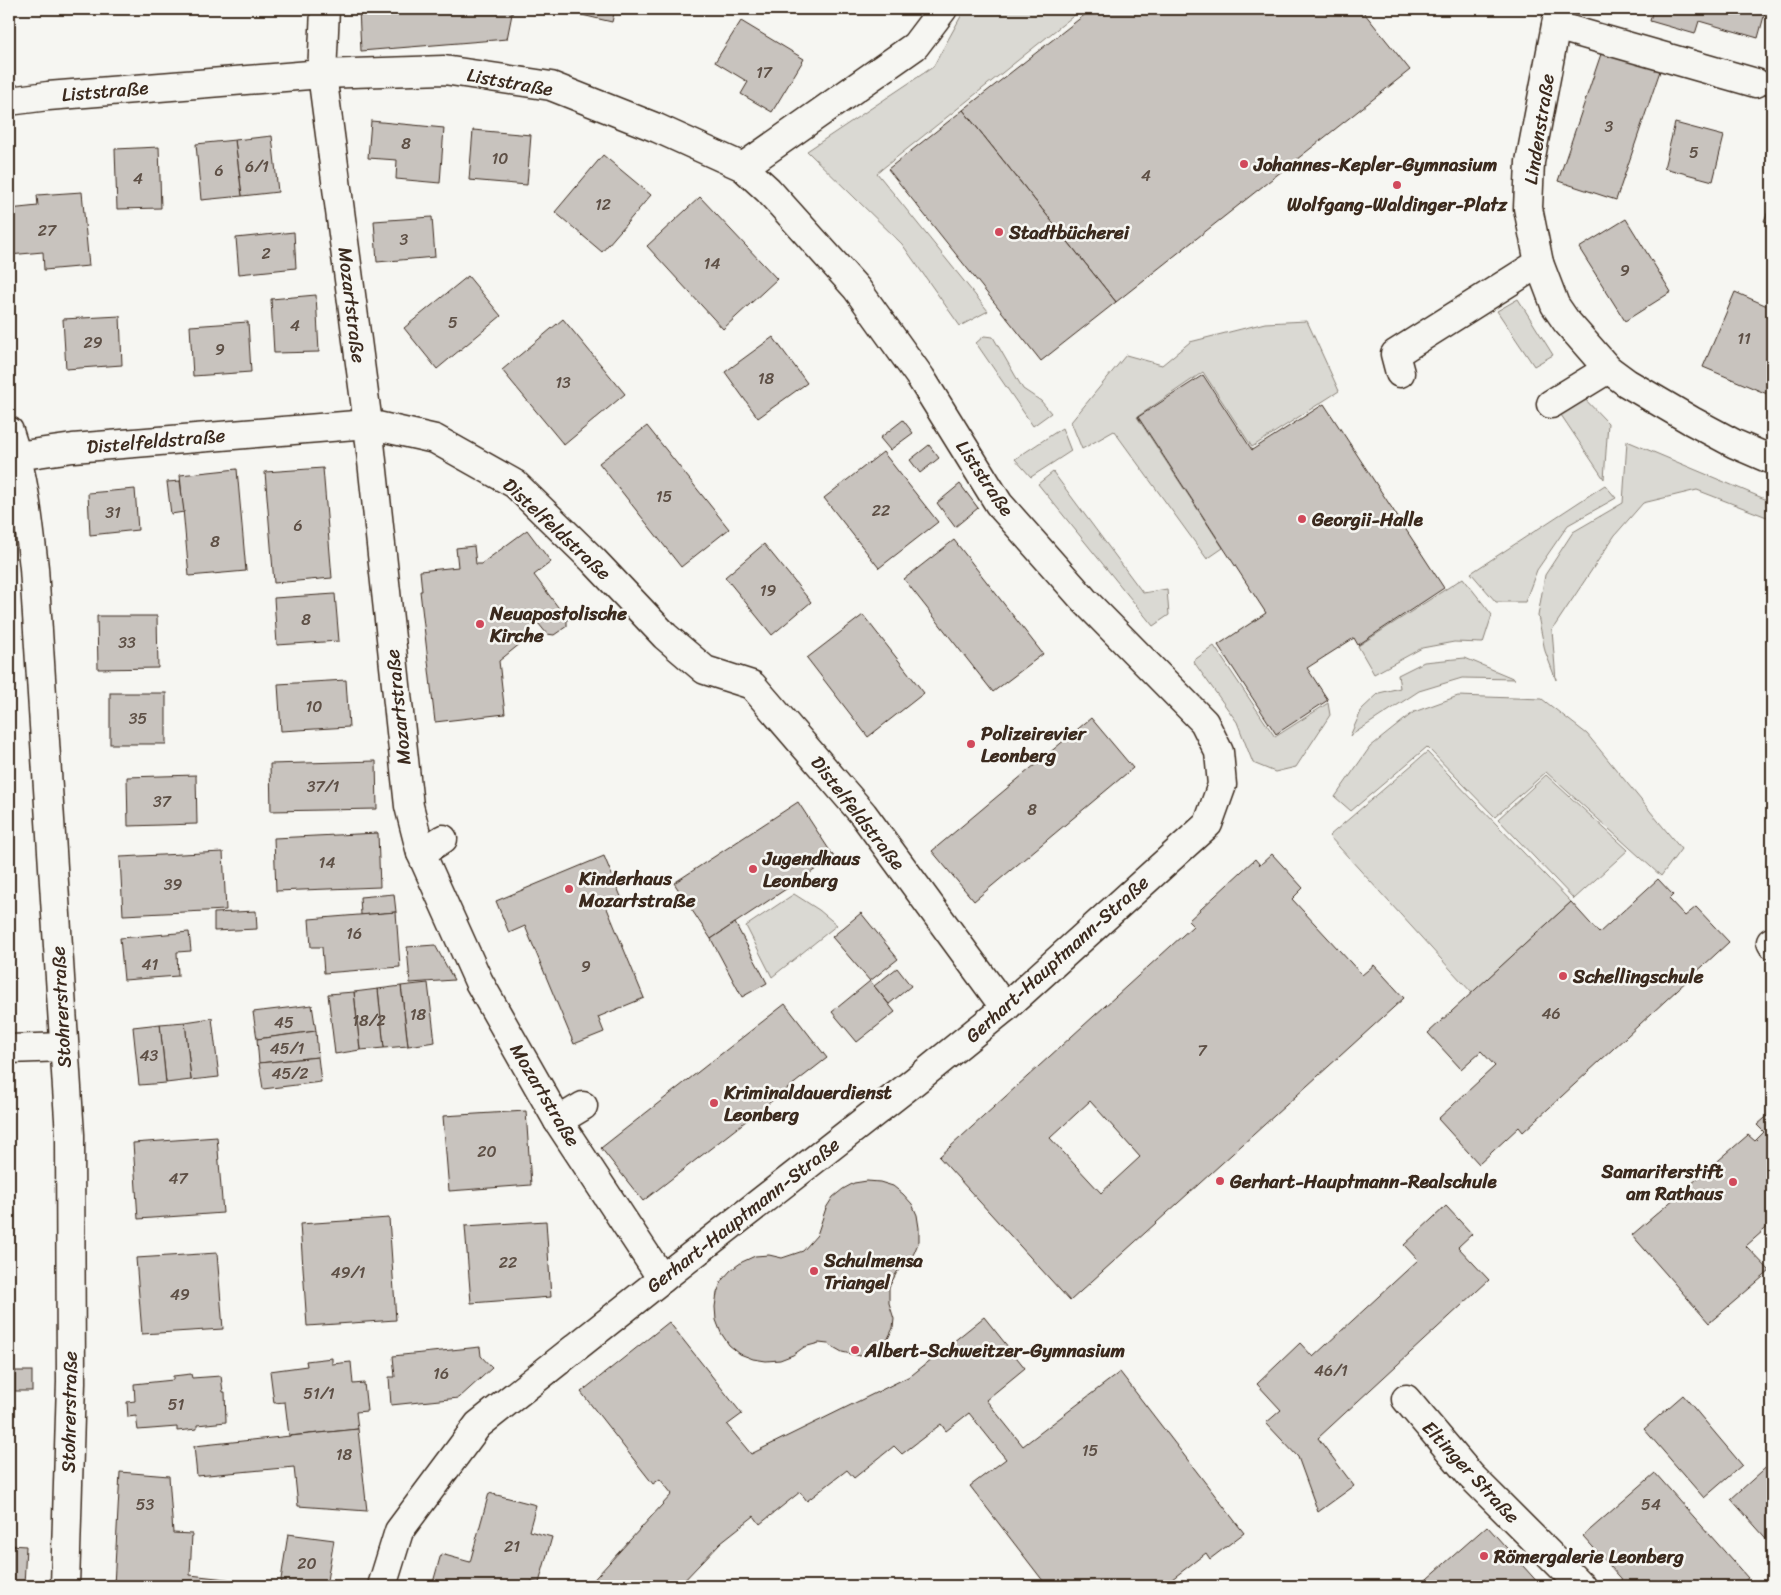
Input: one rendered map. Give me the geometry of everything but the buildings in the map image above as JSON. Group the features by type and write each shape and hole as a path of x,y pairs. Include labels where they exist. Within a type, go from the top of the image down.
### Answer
{"street":[{"path":"322,74 326,9"},
{"path":"743,167 915,46 943,9"},
{"path":"1557,17 1756,83"},
{"name":"Lindenstraße","path":"1557,17 1530,162 1528,208 1539,264 1555,305 1566,321 1608,369 1627,383 1692,422 1772,460"},
{"name":"Liststraße","path":"9,101 48,96 322,74 444,70 551,86 657,128 743,167 768,190 857,289 921,378 999,504 1084,600 1204,722 1219,752 1222,786"},
{"name":"Mozartstraße","path":"322,74 368,424 409,806 432,846 479,982 558,1121 662,1278"},
{"path":"1400,373 1395,354 1539,264"},
{"path":"1552,404 1608,369"},
{"name":"Distelfeldstraße","path":"13,457 73,448 368,424 435,439 515,484 594,561 659,639 705,670 752,685 863,814 1005,1008"},
{"name":"Stohrerstraße","path":"9,431 30,531 34,574 70,1135 71,1372 65,1586"},
{"name":"Gerhart-Hauptmann-Straße","path":"382,1586 399,1531 478,1425 1005,1008 1208,824 1222,786"},
{"path":"9,1049 64,1047"},
{"path":"558,1121 583,1106"},
{"name":"Eltinger Straße","path":"1406,1399 1471,1476 1581,1586"}],"shaded area":[{"path":"965,9 1082,9 877,173 988,311 960,326 902,244 807,151 933,67"},
{"path":"1518,299 1553,355 1534,366 1497,311"},
{"path":"1307,321 1339,391 1252,447 1203,372 1137,417 1223,548 1207,559 1114,431 1082,449 1071,422 1126,355 1162,365 1190,342 1265,323"},
{"path":"984,336 993,337 1023,389 1041,401 1051,413 1033,426 976,343"},
{"path":"1579,393 1608,423 1604,479 1555,406"},
{"path":"1062,428 1071,451 1031,477 1015,459"},
{"path":"1627,441 1772,502 1772,519 1697,490 1643,503 1615,535 1552,630 1556,680 1545,651 1538,616 1545,575 1573,532 1623,503"},
{"path":"1053,472 1143,593 1167,589 1169,615 1153,626 1038,484"},
{"path":"1605,485 1616,498 1568,525 1537,570 1525,602 1496,602 1471,573"},
{"path":"1463,578 1492,615 1483,643 1454,642 1422,648 1374,674 1358,646"},
{"path":"1214,646 1275,737 1328,703 1330,715 1296,767 1275,772 1253,763 1237,722 1193,661"},
{"path":"1465,658 1515,679 1462,678 1419,691 1350,736 1362,709 1379,693 1400,688 1398,675 1424,662"},
{"path":"1458,696 1542,699 1587,734 1681,849 1661,876 1546,772 1495,817 1427,747 1351,811 1335,797 1370,747 1414,712"},
{"path":"1427,752 1571,902 1472,993 1329,836"},
{"path":"1546,775 1628,850 1574,899 1498,819"},
{"path":"794,894 819,910 837,925 772,977 746,926"}],"place":[{"name":"Johannes-Kepler-Gymnasium","path":"1244,164"},
{"name":"Wolfgang-Waldinger-Platz","path":"1397,185"},
{"name":"Stadtbücherei","path":"999,232"},
{"name":"Georgii-Halle","path":"1302,519"},
{"name":"Neuapostolische Kirche","path":"480,624"},
{"name":"Polizeirevier Leonberg","path":"971,744"},
{"name":"Jugendhaus Leonberg","path":"753,869"},
{"name":"Kinderhaus Mozartstraße","path":"569,889"},
{"name":"Schellingschule","path":"1563,976"},
{"name":"Kriminaldauerdienst Leonberg","path":"714,1103"},
{"name":"Gerhart-Hauptmann-Realschule","path":"1220,1181"},
{"name":"Samariterstift am Rathaus","path":"1733,1182"},
{"name":"Schulmensa Triangel","path":"814,1271"},
{"name":"Albert-Schweitzer-Gymnasium","path":"855,1350"},
{"name":"Römergalerie Leonberg","path":"1484,1556"}]}
